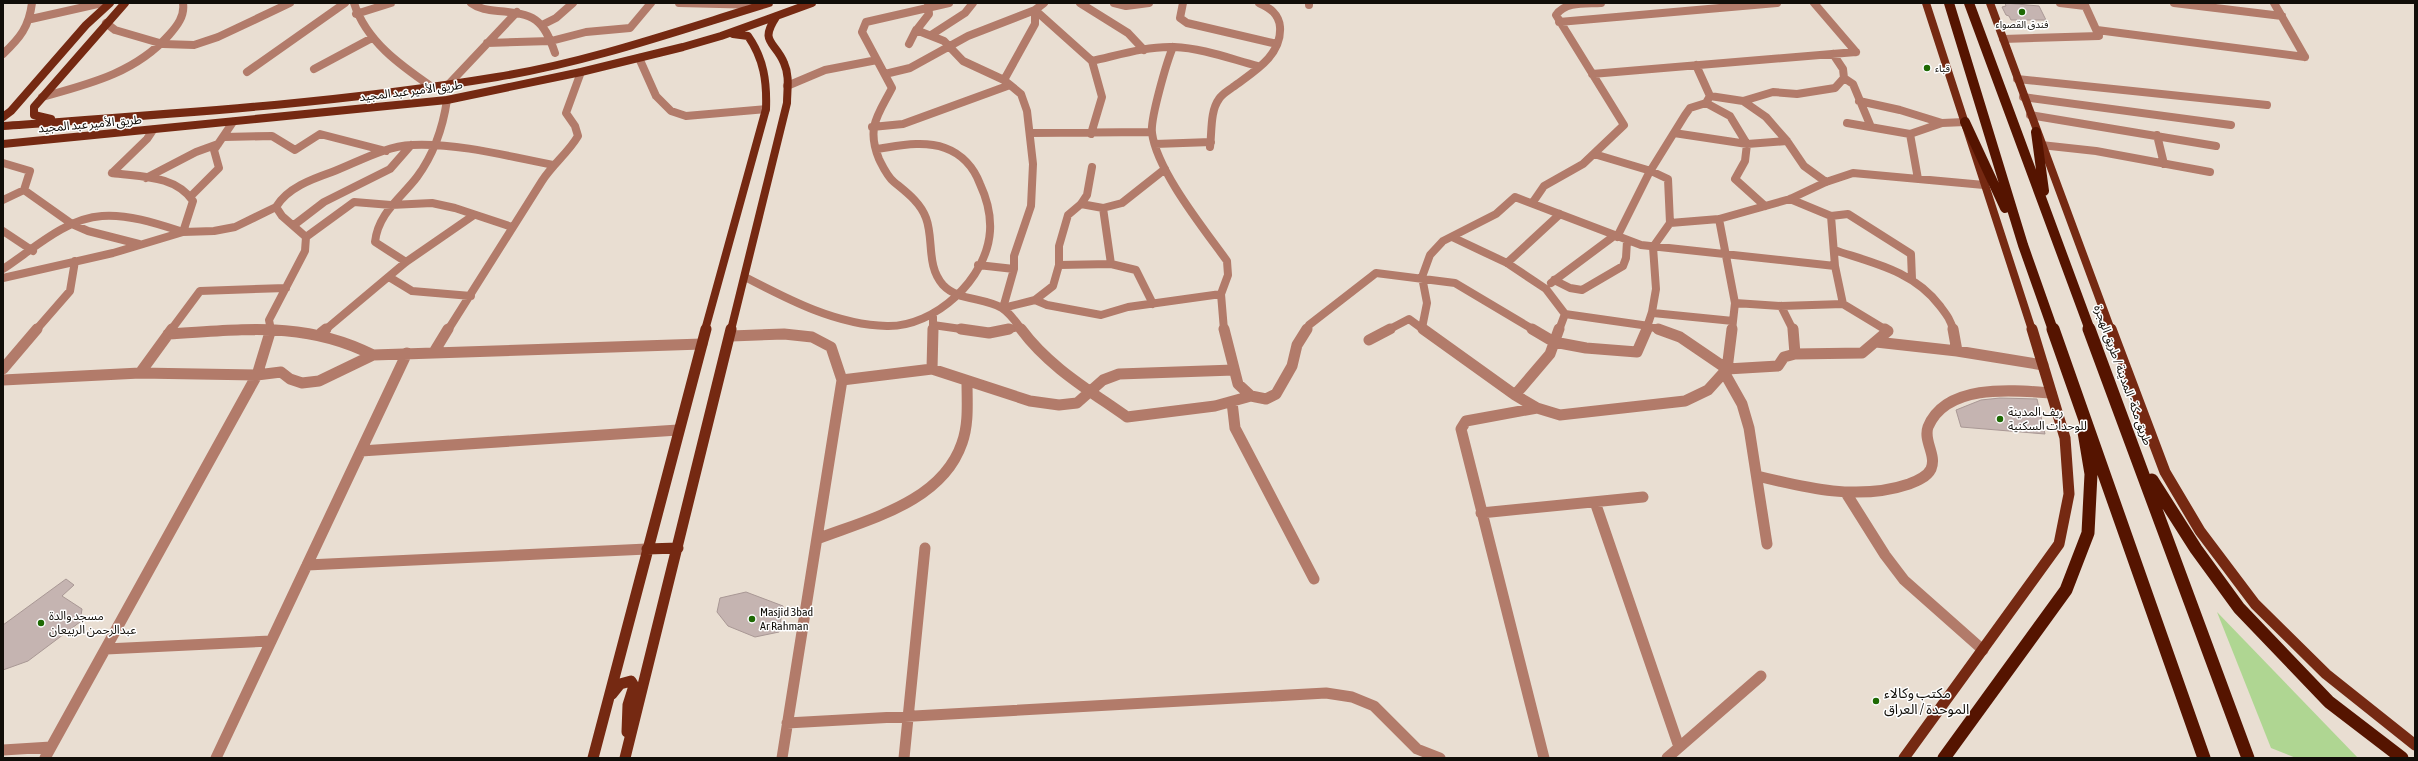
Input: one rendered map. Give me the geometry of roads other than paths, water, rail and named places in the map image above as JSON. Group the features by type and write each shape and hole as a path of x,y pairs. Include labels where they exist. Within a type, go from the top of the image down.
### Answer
{"highway":[{"path":"1949,3 2023,245 2204,758"},
{"name":"طريق مكة - المدينة / طريق الهجرة","path":"1969,3 2248,758"},
{"path":"1965,122 2023,245"},
{"path":"2036,132 2047,212"},
{"path":"1944,758 2066,590 2088,534 2091,474 2079,402"},
{"path":"2138,459 2196,549 2239,608 2329,702 2402,758"}],"main road":[{"path":"3,117 11,111 86,25 110,3"},
{"path":"65,121 34,115 34,107 125,3"},
{"name":"طريق الأمير عبد المجيد","path":"4,145 447,100 581,72 639,58 721,36 812,3"},
{"path":"1904,758 2059,544 2069,494 2065,438 1926,3"},
{"path":"1990,3 2036,132 2165,472 2200,531 2255,604 2326,674 2415,745"},
{"name":"طريق الأمير عبد المجيد","path":"3,126 302,104 499,77 612,51 766,4"},
{"path":"625,757 788,103 787,71 780,54 767,38 766,31 776,17"},
{"path":"593,758 678,430 766,110 767,81 763,64 754,43 748,36 741,34 721,36"},
{"path":"647,549 678,548"},
{"path":"608,700 618,685 624,681 631,681 634,686 628,705 625,757"}],"street":[{"path":"3,54 24,36 31,19 32,3"},
{"path":"31,19 102,3"},
{"path":"42,97 127,70 144,60 163,44 178,23 185,9 183,3"},
{"path":"106,23 115,30 163,44 194,45 218,37 290,3"},
{"path":"247,72 345,3"},
{"path":"354,3 356,14 372,38 412,74 432,87"},
{"path":"356,14 391,3"},
{"path":"471,3 478,8 492,11 517,12 532,16 544,24 555,53"},
{"path":"544,24 556,18 574,3"},
{"path":"487,43 551,41 586,32 630,28 651,3"},
{"path":"678,3 766,4"},
{"path":"949,3 929,5 866,22 862,32 892,88 872,127 876,149 882,165 891,180 906,190 920,207 928,225 932,265 943,286 958,294 1002,308 1019,326 1035,347 1058,369 1127,417 1215,406 1251,396 1266,399 1276,394 1292,366 1297,345 1309,325 1376,273 1422,277 1455,283 1554,342 1586,348 1637,352 1649,326 1653,313 1658,280 1653,247 1670,223 1668,179 1651,171 1594,154"},
{"path":"931,34 965,13 973,3"},
{"path":"885,74 910,68 952,47 968,36 1035,10 1044,3"},
{"path":"1080,3 1087,9 1117,23 1133,35 1144,50"},
{"path":"1114,3 1126,6 1149,3"},
{"path":"1183,3 1180,18 1187,23 1277,44"},
{"path":"1155,144 1211,144 1214,108 1219,98 1271,56 1277,44 1281,32 1280,20 1274,10 1261,3"},
{"path":"1533,202 1544,186 1583,164 1624,124 1556,15 1558,10 1567,6 1601,3"},
{"path":"1559,22 1777,3"},
{"path":"1592,74 1856,52 1814,3"},
{"path":"2003,39 2099,36 2084,4 2060,3"},
{"path":"2174,3 2196,4 2282,16"},
{"path":"2097,30 2305,57 2274,3"},
{"path":"909,44 916,30 929,16 929,5"},
{"path":"1035,10 1057,28 1092,61 1102,97 1091,134"},
{"path":"872,127 903,124 1007,82 1035,24 1035,10"},
{"path":"448,85 517,12"},
{"path":"916,30 931,34 952,47 963,61 1007,82 1021,94 1027,111 1033,164 1031,206 1014,256 1014,270 1002,308"},
{"path":"3,42 24,36"},
{"path":"314,69 372,38"},
{"path":"1092,61 1144,50 1173,47 1203,52 1258,66"},
{"path":"1173,47 1165,71 1152,132 1165,169 1182,197 1227,260 1228,275 1220,294 1225,336 1238,384 1251,396"},
{"path":"1544,288 1615,237 1651,171 1690,108 1708,100 1743,101 1758,95 1774,92 1797,94 1835,88 1844,78 1843,69 1833,54"},
{"path":"639,58 656,96 671,111 686,116 766,110"},
{"path":"788,86 825,70 877,60"},
{"path":"1696,66 1708,100 1730,116 1746,144 1745,160 1736,179 1765,206"},
{"path":"434,352 512,227 553,165 569,152 578,136 575,126 566,113 579,82 581,72"},
{"path":"1844,78 1853,84 1859,102 1871,127"},
{"path":"2017,79 2267,105"},
{"path":"2023,97 2231,125"},
{"path":"406,262 376,242 375,231 391,205 418,176 434,147 445,116 447,100"},
{"path":"1743,101 1766,117 1787,141 1804,166 1826,182"},
{"path":"1859,102 1900,110 1942,124"},
{"path":"2030,115 2216,146"},
{"path":"190,196 200,189 219,168 214,150 233,122"},
{"path":"1847,123 1910,134 1942,124 1965,122"},
{"path":"153,130 147,139 112,174 174,183 189,192 193,201 183,232"},
{"path":"1030,133 1091,134 1152,132"},
{"path":"1674,133 1746,144 1787,141"},
{"path":"224,136 272,136 295,150 320,134 386,151"},
{"path":"1910,134 1918,179"},
{"path":"2157,135 2164,164"},
{"path":"146,178 196,152 218,144"},
{"path":"876,149 913,144 930,146 954,152 977,174 985,192 988,222 988,243 978,265 958,294 933,321 932,369"},
{"path":"3,278 113,253 183,232 214,231 235,227 276,207 279,202 293,190 316,178 386,151 411,145 475,149 553,165"},
{"path":"294,225 324,202 390,169 411,145"},
{"path":"2041,145 2096,151 2210,172"},
{"path":"3,163 30,171 24,190 3,200"},
{"path":"1002,308 1036,300 1053,286 1059,265 1058,246 1068,215 1081,204 1087,195 1092,167"},
{"path":"1081,204 1103,208 1122,203 1165,169"},
{"path":"1670,223 1719,219 1790,199 1826,182 1853,173 1984,185"},
{"path":"24,190 72,224 88,231 139,244"},
{"path":"1422,328 1427,303 1422,277 1430,255 1443,241 1496,214 1515,197 1533,202 1615,237 1653,247 1727,256 1835,266"},
{"path":"1790,199 1831,216 1848,214 1911,254 1912,279"},
{"path":"306,237 354,202 391,205 432,203 512,227"},
{"path":"3,750 48,753 257,375 271,329 269,320 305,251 306,237 279,212 276,207"},
{"path":"1103,208 1111,264"},
{"path":"1507,263 1560,214"},
{"path":"321,333 406,262 474,215"},
{"path":"3,269 33,251 72,224 94,216 117,217 160,225 183,232"},
{"path":"1831,216 1835,266 1843,304"},
{"path":"1369,340 1409,319 1515,395 1537,408 1560,415 1685,401 1708,390 1726,370 1735,303 1719,219"},
{"path":"3,231 33,251"},
{"path":"1452,237 1507,263 1544,288 1565,314 1649,326 1680,337 1726,370 1742,404 1749,428 1767,544"},
{"path":"1554,280 1570,288 1582,290 1623,266 1626,258 1627,240"},
{"path":"1834,250 1890,268 1912,279 1931,294 1951,321 1957,350"},
{"path":"3,369 70,291 75,261"},
{"path":"1059,265 1111,264 1136,270 1153,304"},
{"path":"978,265 1014,270"},
{"path":"389,277 412,291 470,296"},
{"path":"745,277 775,293 849,322 870,325 908,324 933,321 989,333 1019,326"},
{"path":"140,373 200,291 286,288"},
{"path":"1036,300 1047,305 1102,315 1128,307 1220,294"},
{"path":"1726,370 1778,366 1784,357 1795,354 1862,353 1888,331 1843,304 1782,306 1735,303"},
{"path":"1782,306 1793,329 1795,354"},
{"path":"1653,313 1733,321"},
{"path":"1515,395 1550,354 1565,314"},
{"path":"168,334 271,329 321,333 354,343 373,355"},
{"path":"731,336 784,334 812,337 831,346 842,380 782,758"},
{"path":"1876,342 1957,350 2043,366"},
{"path":"3,380 140,373 257,375 281,372 290,379 302,383 319,381 373,355 702,344"},
{"path":"216,758 407,353"},
{"path":"842,380 932,369 967,382 1030,401 1059,406 1078,403 1090,390 1103,380 1118,374 1234,370"},
{"path":"816,539 910,501 938,483 952,465 962,443 967,410 967,382"},
{"path":"1757,476 1808,488 1846,493 1909,486 1924,479 1931,470 1932,454 1926,434 1928,426 1938,412 1949,403 1980,393 1998,391 2051,393"},
{"path":"1232,402 1234,428 1314,579"},
{"path":"1537,408 1466,421 1461,429 1544,758"},
{"path":"360,451 678,430"},
{"path":"1846,493 1880,549 1904,580 1983,650"},
{"path":"1481,513 1643,497"},
{"path":"1595,502 1679,748"},
{"path":"904,758 925,548"},
{"path":"307,565 647,549"},
{"path":"106,648 271,641"},
{"path":"1667,758 1761,676"},
{"path":"787,723 1326,693 1352,697 1374,706 1417,749 1440,758"}],"place":[{"name":"فندق القصواء","path":"2022,12"},
{"name":"قباء","path":"1927,68"},
{"name":"ريف المدينة للوحدات السكنية","path":"2000,419"},
{"name":"Masjid 3bad Ar Rahman","path":"752,619"},
{"name":"مسجد والدة عبدالرحمن الربيعان","path":"41,623"},
{"name":"مكتب وكالاء الموحدة / العراق","path":"1876,701"}]}
